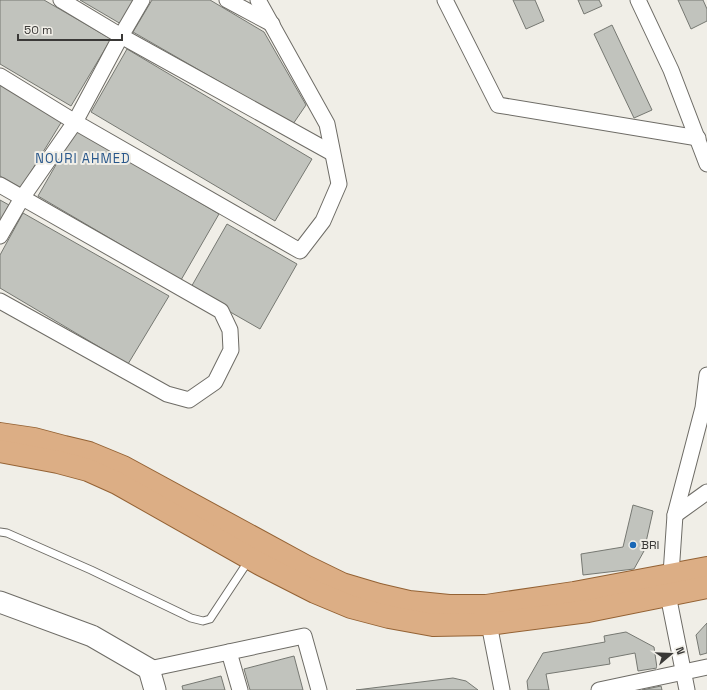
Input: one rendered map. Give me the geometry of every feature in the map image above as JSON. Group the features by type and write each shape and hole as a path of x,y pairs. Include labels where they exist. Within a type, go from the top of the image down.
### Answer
{"main road":[{"path":"0,434 34,439 70,448 123,467 305,566 342,584 409,602 449,606 486,606 574,593 669,585 707,587"},
{"path":"0,451 58,462 88,470 117,483 250,558 315,592 351,607 389,617 433,625 489,624 588,611 669,585 707,568"}],"street":[{"path":"61,0 121,36 332,153"},
{"path":"0,236 22,198 76,122 121,36 142,0"},
{"path":"226,0 272,24"},
{"path":"0,76 76,122 300,251 324,221 339,184 327,124 258,0"},
{"path":"445,0 498,105 698,138"},
{"path":"638,0 671,70 707,164"},
{"path":"0,185 221,311 230,330 231,350 215,382 189,400 167,394 0,301"},
{"path":"687,690 669,585 675,515 703,408 707,375"},
{"path":"675,515 707,492"},
{"path":"0,602 92,636 149,669 304,636 320,690"},
{"path":"489,624 502,690"},
{"path":"229,652 240,690"},
{"path":"599,690 707,667"},
{"path":"149,669 155,690"}],"lane":[{"path":"0,532 7,533 91,570 191,618 203,621 210,619 250,558"}],"building":[{"path":"0,0 44,0 111,39 71,106 0,64"},
{"path":"80,0 134,0 121,24"},
{"path":"152,0 210,0 264,32 306,105 293,124 133,32"},
{"path":"513,0 535,0 544,21 526,29"},
{"path":"578,0 599,0 602,6 584,14"},
{"path":"678,0 703,0 707,9 707,21 691,29"},
{"path":"612,25 652,110 634,118 594,34"},
{"path":"127,49 312,159 275,221 91,112"},
{"path":"0,85 62,121 21,188 0,176"},
{"path":"76,130 219,214 181,280 38,196"},
{"path":"0,200 9,205 0,222"},
{"path":"23,213 169,296 128,364 0,288 0,255"},
{"path":"227,224 297,264 260,329 190,289"},
{"path":"633,505 653,511 644,551 634,569 583,575 581,554 623,547"},
{"path":"707,623 707,653 700,655 696,635"},
{"path":"626,632 654,647 657,668 638,671 635,653 609,658 610,664 546,674 549,690 528,690 527,681 543,653 605,642 604,636"},
{"path":"294,656 303,690 250,690 244,669"},
{"path":"221,676 225,690 183,690 182,686"},
{"path":"453,678 466,681 478,690 356,690"},
{"path":"661,686 662,690 642,690"}],"place":[{"name":"BRI","path":"633,545"}],"district":[{"name":"NOURI AHMED","path":"83,158"}]}
